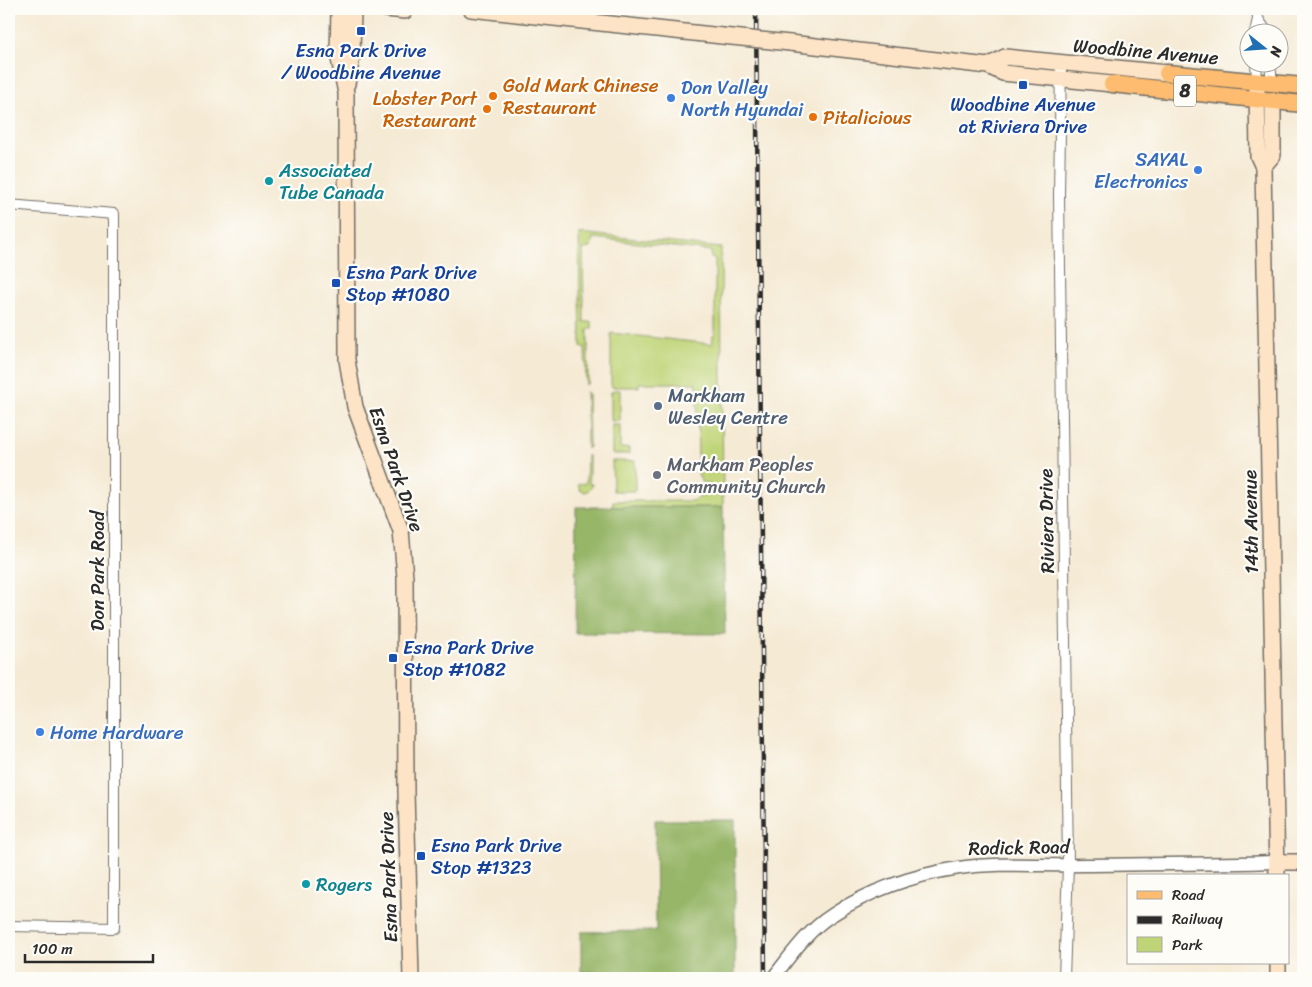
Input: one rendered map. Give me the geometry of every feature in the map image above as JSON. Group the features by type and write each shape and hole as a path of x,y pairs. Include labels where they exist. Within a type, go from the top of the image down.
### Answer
{"main road":[{"name":"Esna Park Drive","path":"339,9 338,54 346,93"},
{"name":"Esna Park Drive","path":"353,9 352,57 346,93 347,360 355,407 401,531 405,577 406,792 411,978"},
{"path":"386,9 405,11 407,9"},
{"name":"Woodbine Avenue","path":"471,9 988,66 1003,74 1303,104"},
{"name":"Woodbine Avenue","path":"988,66 1005,57 1303,86"},
{"path":"1199,93 1203,76"},
{"name":"14th Avenue","path":"1265,82 1265,99 1273,156 1263,167 1277,869"},
{"name":"Rodick Road","path":"1277,869 1303,862"},
{"path":"1278,964 1278,978"}],"street":[{"name":"Riviera Drive","path":"1061,63 1059,195 1068,865 1064,978"},
{"name":"14th Avenue","path":"1260,72 1265,82"},
{"name":"14th Avenue","path":"1265,82 1268,72"},
{"name":"Don Park Road","path":"9,205 114,214 114,928 9,926"},
{"name":"Rodick Road","path":"773,978 812,931 831,915 866,895 898,882 928,874 960,868 1008,865 1277,869"}],"green space":[{"path":"579,233 721,248 723,507 612,507 613,501 692,501 702,496 711,495 711,485 702,483 698,474 697,383 639,383 639,387 612,387 611,333 712,344 713,335 715,334 715,259 711,258 711,251 593,238 591,248 583,249 584,322 592,322 592,328 588,330 588,383 586,385 585,347 581,347"},
{"path":"620,390 620,421 611,421 611,392"},
{"path":"586,391 588,393 589,447 587,449"},
{"path":"612,425 620,425 620,448 629,448 629,454 612,454"},
{"path":"587,455 589,457 589,483 593,485 585,492 580,490 578,484 586,483"},
{"path":"612,461 635,461 635,491 613,491"},
{"path":"576,507 723,507 725,634 575,633"},
{"path":"655,820 735,820 735,973 731,978 635,978 634,972 581,972 581,932 656,931"}],"railway":[{"path":"756,9 765,978"}],"place":[{"name":"Esna Park Drive / Woodbine Avenue","path":"361,31"},
{"name":"Woodbine Avenue at Riviera Drive","path":"1023,85"},
{"name":"Gold Mark Chinese Restaurant","path":"493,96"},
{"name":"Don Valley North Hyundai","path":"671,98"},
{"name":"Lobster Port Restaurant","path":"487,109"},
{"name":"Pitalicious","path":"813,117"},
{"name":"SAYAL Electronics","path":"1198,170"},
{"name":"Associated Tube Canada","path":"269,181"},
{"name":"Esna Park Drive Stop #1080","path":"336,283"},
{"name":"Markham Wesley Centre","path":"658,406"},
{"name":"Markham Peoples Community Church","path":"657,475"},
{"name":"Esna Park Drive Stop #1082","path":"393,658"},
{"name":"Home Hardware","path":"40,732"},
{"name":"Esna Park Drive Stop #1323","path":"421,856"},
{"name":"Rogers","path":"306,884"}]}
